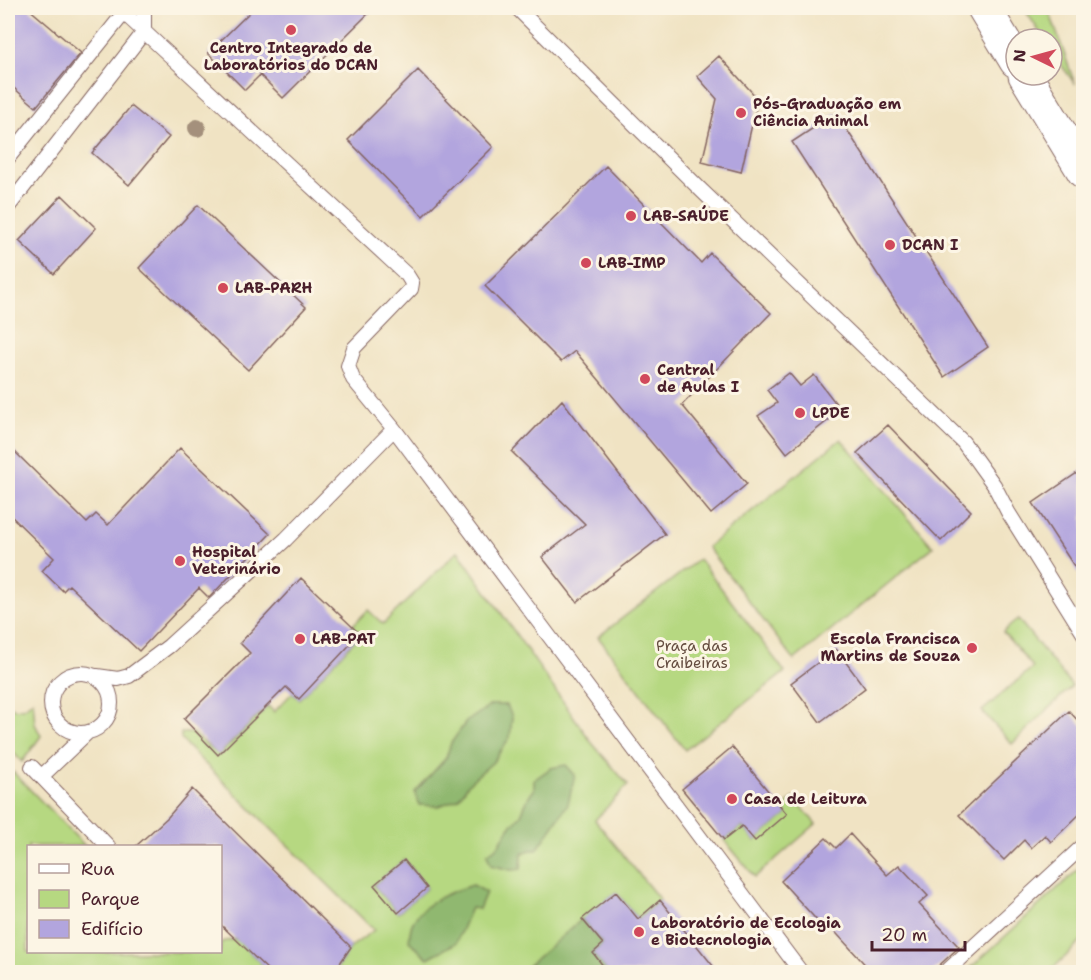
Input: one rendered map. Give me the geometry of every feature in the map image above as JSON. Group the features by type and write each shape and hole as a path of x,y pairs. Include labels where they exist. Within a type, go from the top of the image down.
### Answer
{"main road":[{"path":"984,8 1004,41"},
{"path":"1032,87 1083,172"}],"lane":[{"path":"517,8 963,442 994,485 1008,512 1083,634"},
{"path":"8,158 124,13 145,9 144,32 8,207"},
{"path":"124,13 399,267 412,283 411,289 354,348 348,366 353,380 394,429 801,972"},
{"path":"88,732 76,733 65,729 56,720 51,709 51,697 55,686 74,673 86,672 118,679 129,676 169,646 286,539 394,429"},
{"path":"97,676 105,685 110,696 111,707 107,718 98,728 88,732 37,772 107,845"},
{"path":"946,972 1083,845"}],"green space":[{"path":"1024,8 1048,8 1055,27 1036,27"},
{"path":"1064,53 1075,84 1064,69"},
{"path":"841,439 933,547 794,660 707,547"},
{"path":"458,551 592,743 628,785 595,820 660,900 638,919 616,892 521,972 334,972 351,947 374,930 188,747 181,739 181,733 192,733 219,755 268,706 274,712 292,693 299,699 360,635 352,626 368,610 383,624","holes":["404,860 427,888 398,913 374,885"]},
{"name":"Praça das Craibeiras","path":"699,559 785,672 685,750 598,637"},
{"path":"1018,619 1072,686 1012,744 982,711 1033,667 1003,632"},
{"path":"33,700 35,724 41,736 22,762 8,747 8,705 15,709 25,707"},
{"path":"491,705 507,705 512,717 510,737 493,762 470,782 458,799 439,806 419,805 415,792 446,758 451,743 466,722"},
{"path":"566,765 575,775 568,804 537,850 530,850 522,854 521,869 511,870 491,865 487,854 498,846 509,828 521,815 534,790 534,780 551,768"},
{"path":"13,772 84,845 27,845 27,953 222,953 222,942 236,939 270,972 8,972 8,777"},
{"path":"794,798 816,824 755,877 724,840 742,826 755,841 787,814 782,808"},
{"path":"1083,865 1083,940 1049,972 966,972"},
{"path":"473,885 486,892 479,909 471,908 456,943 428,958 409,941 413,922 431,903"},
{"path":"582,919 603,944 593,953 608,972 521,972"}],"building":[{"path":"8,8 28,8 81,53 36,107 8,83"},
{"name":"Centro Integrado de Laboratórios do DCAN","path":"254,8 374,8 283,98 260,75 245,90 208,53"},
{"name":"Pós-Graduação em Ciência Animal","path":"719,56 758,99 741,172 702,162 717,99 697,76"},
{"path":"418,70 493,147 423,216 348,140"},
{"path":"131,106 169,137 129,185 92,153"},
{"name":"DCAN I","path":"836,113 988,347 944,377 792,142"},
{"path":"606,166 701,263 710,253 771,313 682,405 747,484 711,514 575,351 561,362 485,286"},
{"path":"62,195 96,228 54,274 19,241"},
{"name":"LAB-PARH","path":"198,205 306,307 248,370 139,268"},
{"name":"LPDE","path":"789,373 800,386 814,375 841,410 787,453 758,416 777,403 767,390"},
{"path":"562,400 665,534 577,602 542,557 585,524 512,452"},
{"path":"888,425 971,511 941,541 857,453"},
{"name":"Hospital Veterinário","path":"8,445 87,523 96,514 108,525 180,448 270,534 209,598 199,588 139,651 69,585 63,591 42,571 54,558 8,513"},
{"path":"1083,469 1083,580 1033,503"},
{"name":"LAB-PAT","path":"301,578 360,634 299,699 286,687 218,755 184,719 250,653 240,643"},
{"path":"836,649 865,688 820,722 791,683"},
{"path":"1069,711 1083,726 1083,811 1051,842 1045,835 1031,848 1024,840 1004,860 959,815"},
{"name":"Casa de Leitura","path":"732,747 787,814 755,841 742,826 724,840 682,789"},
{"path":"192,789 351,947 334,972 270,972 222,926 222,845 137,845 168,817"},
{"path":"850,834 887,875 899,865 928,896 919,904 959,947 932,972 872,972 827,923 823,927 781,881 826,838 836,848"},
{"path":"404,860 427,888 398,913 374,885"},
{"name":"Laboratório de Ecologia e Biotecnologia","path":"616,892 638,919 660,900 718,972 608,972 593,953 603,944 582,919"}],"place":[{"name":"Centro Integrado de Laboratórios do DCAN","path":"291,30"},
{"name":"Pós-Graduação em Ciência Animal","path":"741,113"},
{"name":"LAB-SAÚDE","path":"631,216"},
{"name":"DCAN I","path":"890,245"},
{"name":"LAB-IMP","path":"586,263"},
{"name":"LAB-PARH","path":"223,288"},
{"name":"Central de Aulas I","path":"645,379"},
{"name":"LPDE","path":"800,413"},
{"name":"Hospital Veterinário","path":"180,561"},
{"name":"LAB-PAT","path":"300,639"},
{"name":"Escola Francisca Martins de Souza","path":"972,648"},
{"name":"Casa de Leitura","path":"732,799"},
{"name":"Laboratório de Ecologia e Biotecnologia","path":"639,932"}]}
